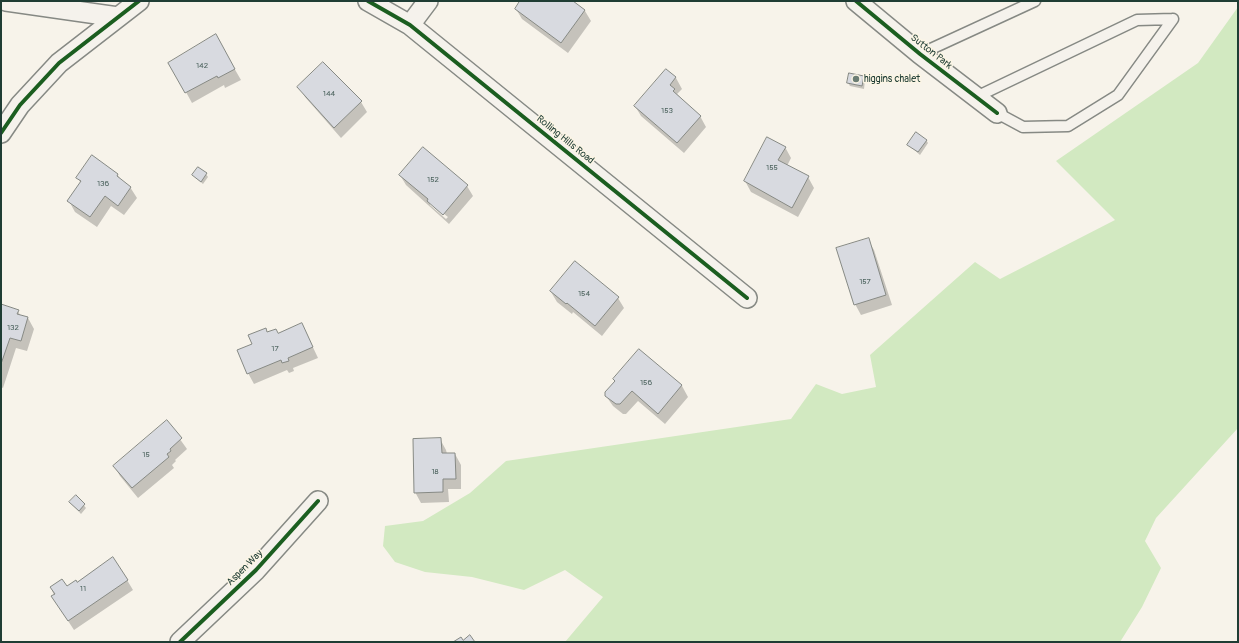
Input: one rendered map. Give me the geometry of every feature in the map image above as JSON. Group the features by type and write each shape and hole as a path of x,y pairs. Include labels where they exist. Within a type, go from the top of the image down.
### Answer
{"street":[{"path":"6,1 118,17"},
{"path":"1,133 20,106 59,63 139,1"},
{"name":"Rolling Hills Road","path":"368,1 410,25 747,298"},
{"path":"410,25 428,1"},
{"name":"Sutton Park","path":"864,3 920,54 998,114"},
{"name":"Aspen Way","path":"180,642 256,570 318,501"}],"lane":[{"path":"920,54 1035,1"},
{"path":"976,97 1137,20 1173,19 1118,95 1068,126 1022,127 998,114"}],"green space":[{"path":"1238,7 1238,428 1156,518 1145,541 1161,568 1142,607 1120,642 565,642 603,597 565,570 524,590 472,577 425,572 395,562 383,546 385,526 423,521 470,493 506,461 791,419 816,384 842,394 876,387 870,355 975,262 1000,279 1115,220 1056,161 1198,63"}],"building":[{"path":"520,1 573,1 585,10 561,43 515,9"},
{"path":"216,34 235,69 218,78 217,76 185,93 168,63"},
{"path":"323,62 362,101 334,128 297,87"},
{"path":"666,69 676,77 670,85 675,89 673,91 701,116 677,143 634,106"},
{"name":"higgins chalet","path":"849,73 864,76 862,86 847,83"},
{"path":"916,132 927,140 918,152 907,145"},
{"path":"767,137 786,147 778,160 809,176 792,208 744,181"},
{"path":"423,147 468,185 443,215 427,201 428,199 399,175"},
{"path":"92,155 118,174 117,176 131,187 118,206 105,196 90,217 67,201 81,181 76,178"},
{"path":"198,167 207,173 201,182 192,175"},
{"path":"869,238 886,295 854,305 836,248"},
{"path":"575,261 619,297 595,326 550,291"},
{"path":"1,304 19,310 17,314 28,317 21,341 10,338 1,364"},
{"path":"302,323 313,347 288,358 289,361 282,363 281,360 247,374 237,350 252,344 248,335 266,328 267,332 276,329 278,333"},
{"path":"639,349 682,385 658,414 632,391 620,404 616,404 605,396 605,392 615,381 613,379"},
{"path":"167,420 182,438 170,449 171,451 167,454 169,457 132,488 113,466"},
{"path":"441,438 442,453 455,453 456,479 443,479 443,492 414,493 413,439"},
{"path":"76,495 85,504 79,511 69,502"},
{"path":"113,557 128,580 68,621 51,596 55,594 50,587 62,579 67,586 76,580 77,582"},
{"path":"470,635 475,642 453,642 461,637 463,640"}],"cycle path":[{"path":"1,133 20,105 59,63 139,1"},
{"path":"368,1 410,25 747,298"},
{"path":"856,1 920,54 997,113"},
{"path":"180,642 256,570 318,501"}],"place":[{"name":"higgins chalet","path":"856,79"}]}
